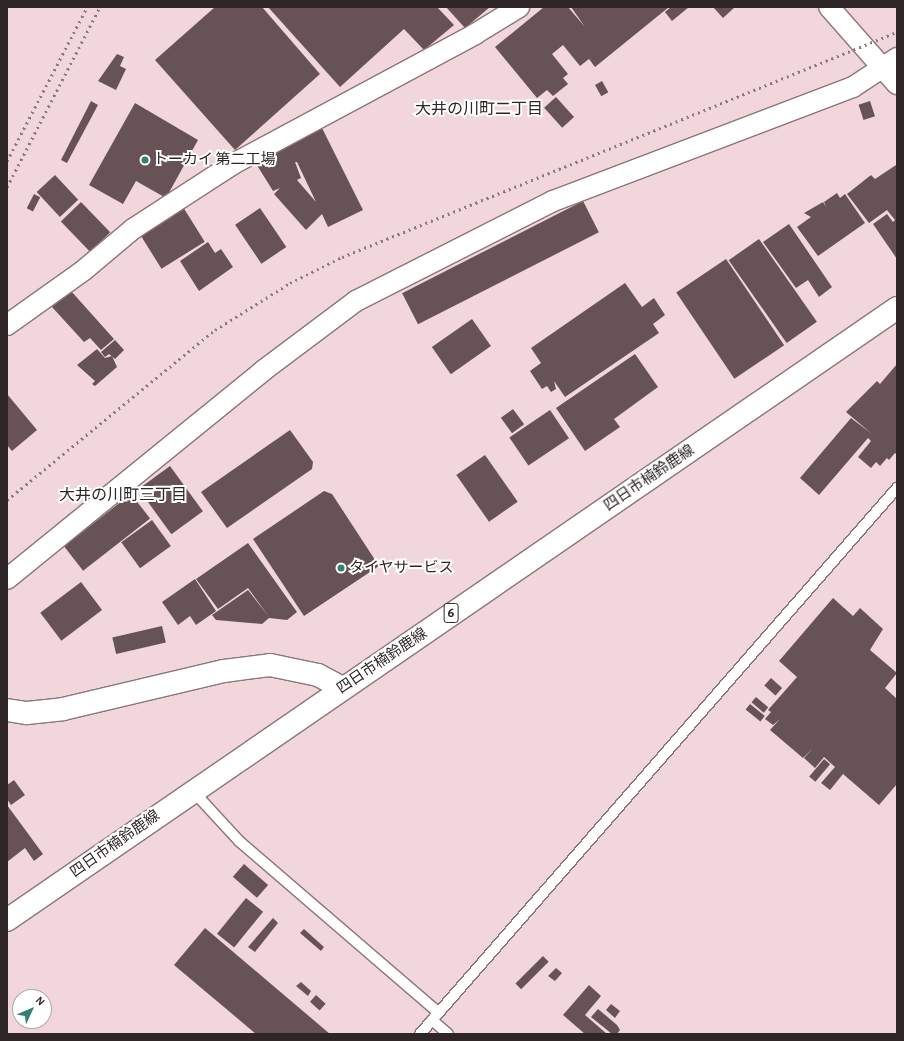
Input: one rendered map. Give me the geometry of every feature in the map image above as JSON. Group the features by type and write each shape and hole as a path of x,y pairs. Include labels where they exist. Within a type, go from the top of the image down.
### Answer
{"main road":[{"name":"四日市楠鈴鹿線","path":"7,920 342,688 897,308"},
{"path":"17,711 63,709 224,671 270,665 318,675 342,688"}],"street":[{"path":"7,325 84,270 133,229 233,164 475,34 519,7"},
{"path":"829,7 889,63 897,84"},
{"path":"7,579 264,370 356,301 553,201 853,86 889,63"}],"lane":[{"path":"420,1034 897,488"},
{"path":"193,791 239,841 435,1016 448,1034"}],"building":[{"path":"215,7 262,7 320,74 235,150 155,60"},
{"path":"268,7 437,7 454,25 424,50 404,29 340,87"},
{"path":"446,7 490,7 465,28"},
{"path":"544,7 568,7 585,27 571,7 669,7 595,67 589,59 580,66 563,45 552,54 568,74 563,78 568,84 553,96 547,90 537,98 495,47"},
{"path":"671,7 689,7 672,21 665,12"},
{"path":"713,7 735,7 723,18"},
{"path":"117,54 124,57 120,66 126,69 116,90 98,81"},
{"path":"602,81 608,92 601,96 595,85"},
{"path":"556,97 574,117 562,128 544,108"},
{"path":"91,101 98,105 67,163 61,160"},
{"path":"870,101 875,116 864,120 859,105"},
{"name":"トーカイ 第二工場","path":"135,103 198,140 166,198 136,181 123,204 89,185"},
{"path":"322,128 363,210 328,227 322,214 306,230 274,194 280,188 273,191 255,162","holes":["295,162 297,162 316,202 297,180 301,178"]},
{"path":"896,165 897,259 873,224 887,214 893,222 895,220 887,210 869,223 847,194 871,175 875,179"},
{"path":"55,175 78,200 60,217 37,192"},
{"path":"837,193 840,198 845,194 865,223 818,256 797,227 811,217 804,213 823,202 826,207 824,202"},
{"path":"34,194 40,197 33,211 27,208"},
{"path":"583,201 599,232 418,324 402,293"},
{"path":"81,202 110,232 90,252 61,221"},
{"path":"183,207 205,242 161,269 140,234"},
{"path":"260,208 286,247 261,264 235,225"},
{"path":"789,224 832,287 819,297 808,280 796,288 763,242"},
{"path":"759,239 817,322 787,343 729,260"},
{"path":"208,242 215,253 221,249 233,267 199,291 180,261"},
{"path":"726,259 784,345 734,379 676,293"},
{"path":"625,283 642,307 654,298 665,315 653,324 659,333 565,397 554,381 556,389 551,392 547,386 542,389 530,371 541,363 531,348"},
{"path":"71,291 114,339 101,350 90,338 84,342 52,307"},
{"path":"472,319 491,346 451,374 432,347"},
{"path":"115,340 124,350 115,359 109,354 105,357 101,352"},
{"path":"97,349 105,358 112,356 117,367 95,386 92,384 95,381 77,365"},
{"path":"635,354 658,387 614,419 620,427 585,451 556,408"},
{"path":"897,364 897,455 895,453 889,460 887,458 880,466 876,462 871,468 858,457 871,441 868,438 819,495 800,478 851,418 872,434 846,412 877,381 880,384"},
{"path":"7,394 37,430 12,451 7,445"},
{"path":"513,409 524,424 512,433 501,418"},
{"path":"550,410 569,438 528,466 509,437"},
{"path":"290,430 313,462 312,469 227,528 201,492"},
{"path":"485,455 518,502 489,522 456,475"},
{"path":"170,466 203,511 171,534 138,489"},
{"path":"324,491 332,494 379,566 304,616 253,539"},
{"path":"131,494 150,518 83,571 64,546"},
{"path":"152,520 171,546 140,568 121,542"},
{"path":"248,543 297,612 287,620 269,618 262,624 216,620 212,615 248,590 269,617 248,588 218,609 196,579"},
{"path":"195,579 216,611 196,625 190,616 178,625 162,602"},
{"path":"81,582 102,610 61,641 40,613"},
{"path":"833,598 853,616 860,608 883,629 870,650 897,673 885,688 897,699 897,784 879,805 843,774 830,790 821,783 835,767 824,757 815,768 804,758 813,748 803,758 770,730 780,719 773,725 765,719 771,712 768,710 797,677 779,661"},
{"path":"162,626 166,643 116,654 112,637"},
{"path":"771,678 782,688 775,695 764,685"},
{"path":"756,697 768,707 764,713 752,702"},
{"path":"750,704 765,716 760,721 746,709"},
{"path":"824,759 830,764 815,782 809,777"},
{"path":"14,780 25,795 11,805 7,799 7,785"},
{"path":"7,805 43,854 34,861 25,848 7,862"},
{"path":"244,864 268,885 257,898 233,877"},
{"path":"246,898 263,912 234,948 217,934"},
{"path":"273,918 278,923 255,952 248,947"},
{"path":"205,928 330,1034 256,1034 174,965"},
{"path":"304,929 324,947 321,951 300,933"},
{"path":"543,956 549,962 521,989 515,984"},
{"path":"556,968 562,973 555,981 548,976"},
{"path":"301,982 311,991 308,996 296,986"},
{"path":"589,985 601,996 585,1015 607,1034 585,1034 563,1015"},
{"path":"316,995 326,1004 320,1010 310,1002"},
{"path":"611,1004 620,1011 615,1018 606,1010"},
{"path":"598,1009 617,1025 620,1030 617,1034 612,1034 591,1017"}],"railway":[{"path":"7,161 87,7"},
{"path":"7,187 100,7"},
{"path":"7,500 215,330 290,283 342,257 897,32"}],"place":[{"name":"トーカイ 第二工場","path":"145,160"},
{"name":"タイヤサービス","path":"341,568"}],"district":[{"name":"大井の川町二丁目","path":"479,109"},
{"name":"大井の川町三丁目","path":"123,495"}]}
